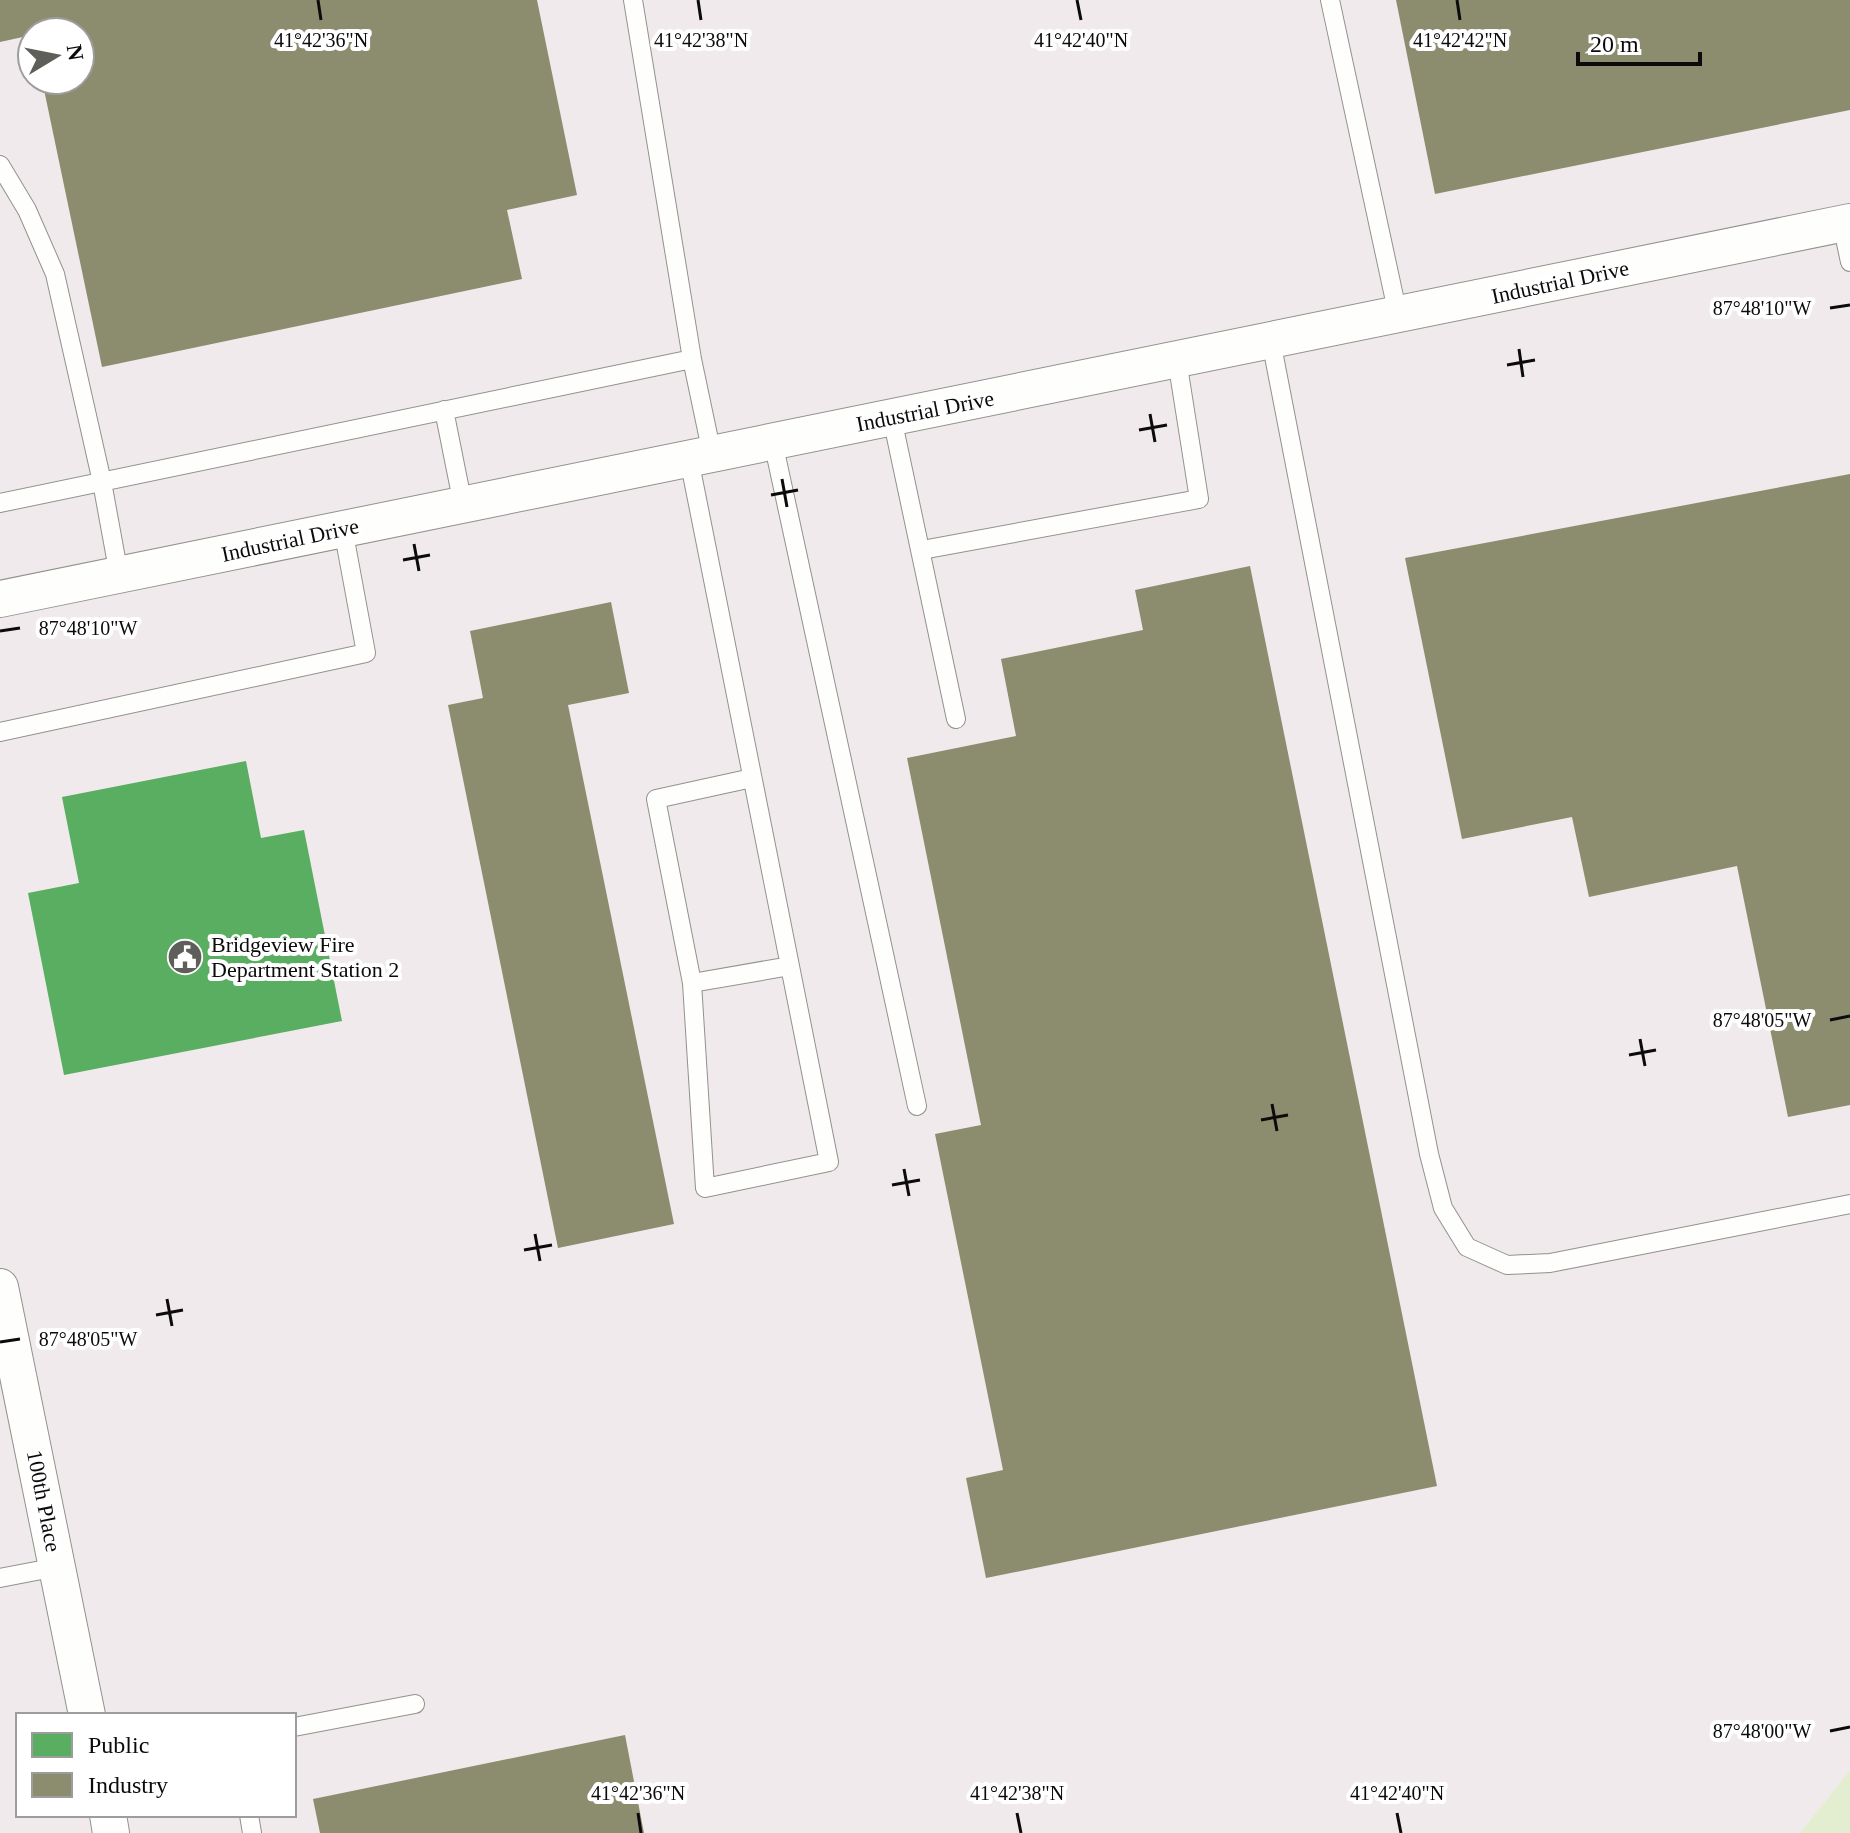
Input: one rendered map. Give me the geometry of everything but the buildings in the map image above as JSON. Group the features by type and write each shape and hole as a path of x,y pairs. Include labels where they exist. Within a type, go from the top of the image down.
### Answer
{"street":[{"name":"Industrial Drive","path":"0,599 1846,223"},
{"name":"100th Place","path":"0,1289 87,1713"}],"lane":[{"path":"633,0 692,359 700,457 752,778 829,1162 705,1188 692,983 656,799 752,778"},
{"path":"1330,0 1398,315"},
{"path":"0,165 27,210 55,274 102,482 119,575"},
{"path":"1846,223 1850,262"},
{"path":"1271,341 1429,1154 1443,1208 1467,1247 1507,1265 1550,1263 1850,1204"},
{"path":"0,503 692,359"},
{"path":"922,550 1199,499 1177,360"},
{"path":"444,410 463,505"},
{"path":"892,418 956,719"},
{"path":"773,442 917,1106"},
{"path":"0,732 366,653 343,529"},
{"path":"692,983 790,966"},
{"path":"0,1578 57,1567"},
{"path":"296,1727 415,1704"}],"shaded area":[{"path":"0,0 1850,0 1850,1770 1800,1833 0,1833"}],"green space":[{"path":"1850,1770 1850,1833 1800,1833"}],"place":[{"name":"Bridgeview Fire Department Station 2","path":"185,957"}]}
